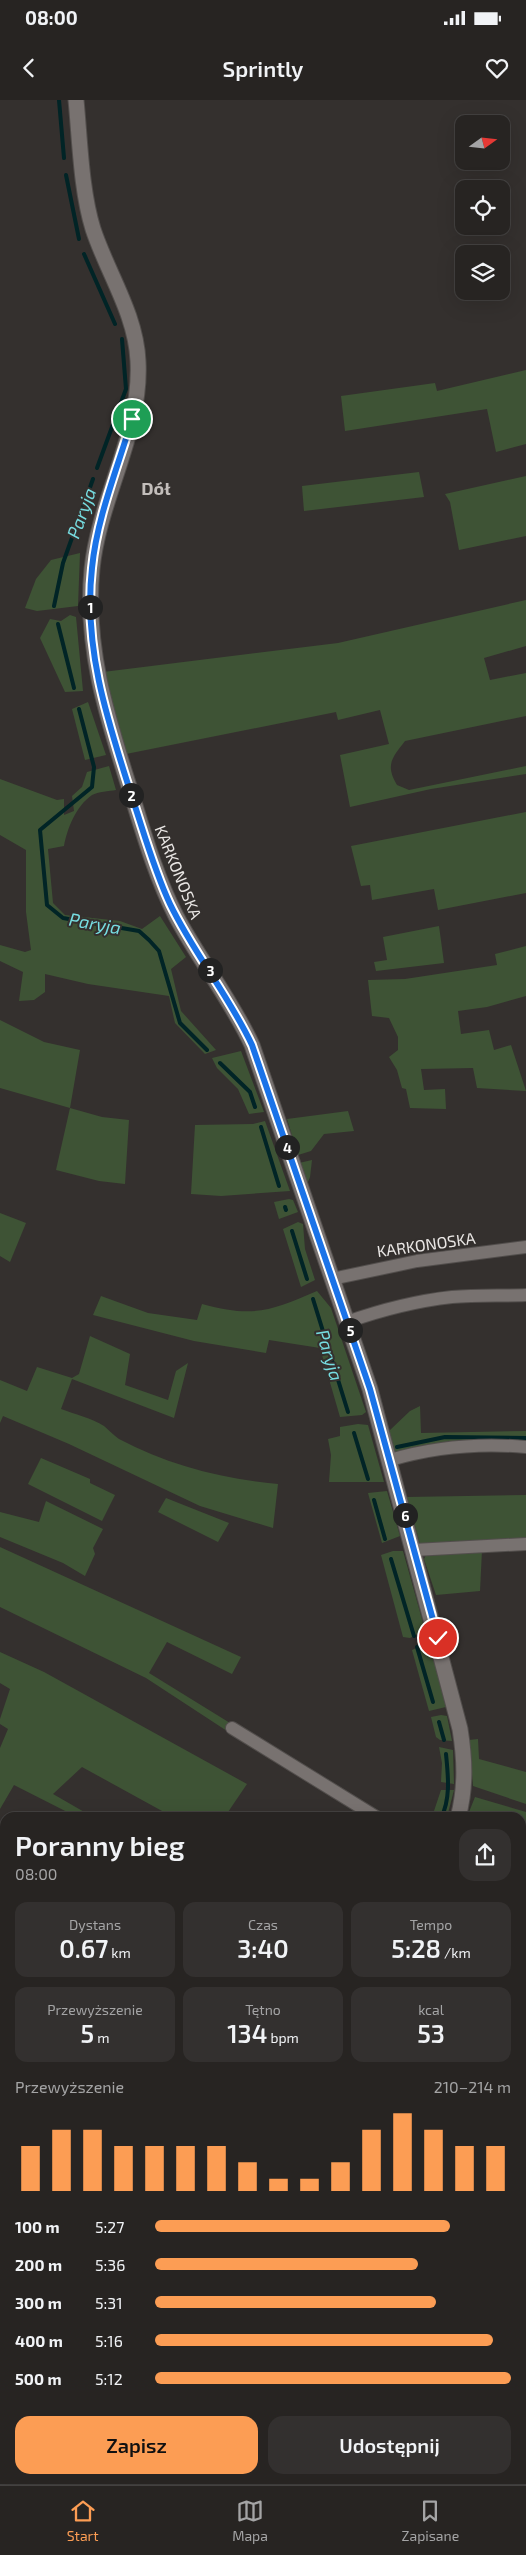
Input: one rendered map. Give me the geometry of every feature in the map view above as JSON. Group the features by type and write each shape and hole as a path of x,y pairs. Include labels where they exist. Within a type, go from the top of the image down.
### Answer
{"street":[{"name":"KARKONOSKA","path":"76,100 92,226 124,307 138,357 139,383 132,419 96,543 90,605 95,665 110,728 147,843 176,917 232,1004 252,1045 370,1389 460,1729 465,1776 464,1797 460,1812"},
{"name":"KARKONOSKA","path":"332,1279 417,1262 526,1246"},
{"path":"347,1322 374,1312 426,1300 455,1297 526,1295"},
{"path":"390,1460 424,1450 443,1448 526,1447"},
{"path":"414,1550 526,1544"},
{"path":"232,1728 274,1752 369,1812"}],"green space":[{"path":"526,370 526,444 496,452 487,409 345,431 341,396 435,383 437,391"},
{"path":"419,472 424,497 304,511 302,486"},
{"path":"526,476 526,536 459,550 450,502 445,494"},
{"path":"80,553 78,606 37,611 25,608 36,579 51,560"},
{"path":"526,600 526,646 484,658 490,680 526,673 526,716 405,741 394,757 391,772 397,785 409,790 526,766 526,774 431,789 350,807 340,755 389,744 380,710 338,720 336,712 126,754 103,672 338,643"},
{"path":"70,615 76,617 83,691 65,692 40,638 50,619 61,621"},
{"path":"88,702 106,755 85,760 72,709"},
{"path":"109,766 116,790 94,794 86,800 73,818 64,846 48,849 53,903 65,915 120,921 142,929 160,916 186,957 171,969 181,1011 216,1050 205,1054 175,1023 169,996 88,984 45,974 45,992 34,1000 19,1001 23,972 0,961 0,945 25,952 31,950 26,912 26,850 0,835 0,779 57,800 64,799 64,815 74,811 72,796 82,787 87,772"},
{"path":"526,812 526,893 438,910 434,889 372,900 370,885 361,886 351,846"},
{"path":"439,926 444,963 376,971 374,962 387,960 383,937"},
{"path":"526,946 526,996 487,1007 458,1011 461,1034 489,1030 494,1050 511,1045 526,1091 477,1088 473,1068 421,1069 424,1090 445,1089 446,1109 410,1108 406,1089 402,1088 397,1070 389,1057 398,1050 398,1037 389,1018 372,1016 368,980 405,979 497,965 495,954"},
{"path":"0,1020 44,1042 80,1050 70,1108 0,1088"},
{"path":"241,1051 264,1112 249,1114 238,1089 217,1068 212,1058"},
{"path":"70,1108 102,1117 129,1120 125,1184 99,1181 56,1170"},
{"path":"348,1111 354,1131 324,1134 311,1151 298,1155 287,1119"},
{"path":"265,1121 290,1191 221,1196 191,1194 195,1125 253,1124"},
{"path":"312,1160 310,1177 306,1187 299,1163"},
{"path":"293,1200 298,1212 279,1219 274,1202"},
{"path":"0,1213 26,1223 10,1262 0,1256"},
{"path":"298,1222 303,1224 305,1249 315,1280 301,1287 283,1229"},
{"path":"317,1291 331,1308 366,1412 362,1415 340,1417 320,1348 269,1340 266,1353 194,1341 93,1315 101,1296 148,1313 197,1320 202,1304 235,1311 261,1310 274,1308"},
{"path":"90,1336 130,1354 125,1385 168,1400 176,1371 188,1363 174,1418 72,1379 61,1409 94,1421 104,1426 119,1439 176,1463 236,1479 278,1484 273,1528 200,1506 69,1444 3,1416 0,1423 0,1380 27,1391 37,1367 72,1378 79,1374"},
{"path":"420,1406 421,1433 526,1431 526,1444 418,1447 394,1453 389,1431 410,1411"},
{"path":"358,1424 368,1425 384,1482 329,1482 331,1455 328,1439 340,1436 340,1427"},
{"path":"41,1458 90,1479 90,1483 115,1495 102,1521 28,1484"},
{"path":"387,1491 400,1536 382,1543 368,1493"},
{"path":"526,1495 526,1540 420,1544 407,1497"},
{"path":"166,1498 229,1523 218,1542 158,1512"},
{"path":"46,1501 103,1529 93,1548 95,1554 85,1576 63,1563 0,1537 0,1512 39,1522"},
{"path":"0,1547 241,1657 232,1674 167,1642 149,1673 230,1723 227,1731 146,1678 0,1607"},
{"path":"482,1550 480,1591 436,1595 424,1559 427,1553"},
{"path":"393,1551 403,1551 425,1630 410,1638 403,1637 381,1555"},
{"path":"421,1646 430,1646 446,1707 429,1711 412,1650"},
{"path":"0,1652 44,1672 247,1784 228,1812 164,1812 82,1767 53,1794 84,1812 67,1812 14,1785 0,1809 0,1748 8,1729 0,1724 0,1719 10,1689 0,1683"},
{"path":"447,1716 452,1741 440,1740 436,1737 431,1717"},
{"path":"478,1739 479,1759 526,1772 526,1804 473,1786 469,1740"},
{"path":"439,1747 453,1750 454,1784 441,1782 442,1763"},
{"path":"441,1790 454,1790 448,1812 434,1812"},
{"path":"475,1797 526,1812 469,1812"},
{"path":"224,2484 277,2485 226,2485"}],"waterway":[{"name":"Paryja","path":"59,100 64,158"},
{"name":"Paryja","path":"66,175 79,239"},
{"name":"Paryja","path":"84,254 115,324"},
{"name":"Paryja","path":"97,468 126,389 122,339"},
{"name":"Paryja","path":"54,606 63,563 93,479"},
{"name":"Paryja","path":"58,624 74,688"},
{"name":"Paryja","path":"79,709 94,767 92,787 40,830 47,905 63,918 139,931 149,940 159,951 180,1023 207,1050"},
{"name":"Paryja","path":"220,1063 250,1092 255,1107"},
{"name":"Paryja","path":"261,1127 279,1186"},
{"name":"Paryja","path":"292,1231 307,1279"},
{"name":"Paryja","path":"313,1299 348,1412"},
{"name":"Paryja","path":"354,1433 368,1479"},
{"path":"397,1447 445,1437 526,1438"},
{"name":"Paryja","path":"374,1500 385,1539"},
{"name":"Paryja","path":"391,1559 414,1636"},
{"name":"Paryja","path":"417,1647 433,1702"},
{"name":"Paryja","path":"439,1722 444,1740"},
{"name":"Paryja","path":"443,1812 448,1794 446,1754"}],"district":[{"name":"Dół","path":"156,488"}],"route":[{"path":"132,419 107,501 96,543 92,568 91,633 100,693 147,843 169,903 183,929 232,1004 252,1045 370,1389 438,1638"}]}
